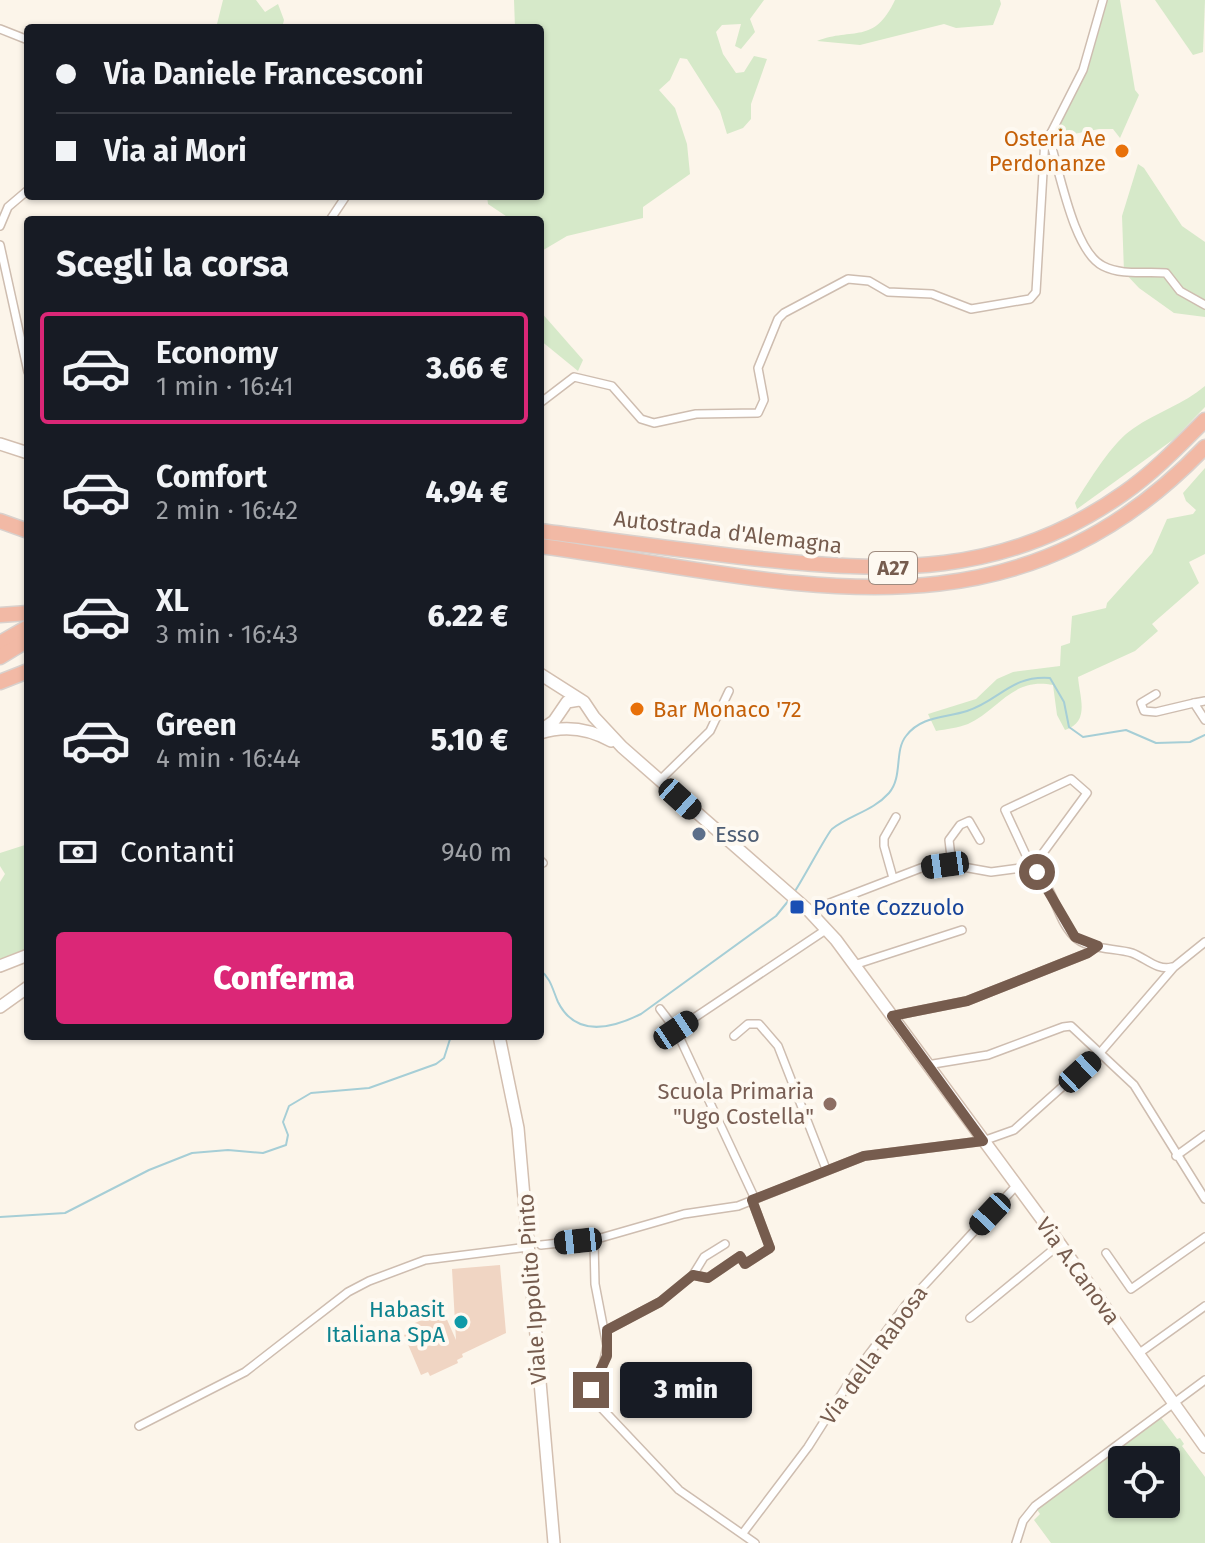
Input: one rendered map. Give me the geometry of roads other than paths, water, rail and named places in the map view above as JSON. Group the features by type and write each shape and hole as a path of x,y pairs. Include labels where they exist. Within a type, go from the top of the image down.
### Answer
{"highway":[{"name":"Autostrada d'Alemagna","path":"544,531 844,568 920,567 957,562 1032,541 1122,495 1155,469 1205,420"},
{"name":"Autostrada d'Alemagna","path":"544,547 719,574 846,588 921,587 960,581 1041,559 1087,538 1134,510 1170,483 1205,447"},
{"path":"0,521 24,530"},
{"path":"0,615 24,613"},
{"path":"0,643 24,629"},
{"path":"0,657 24,642"},
{"path":"0,682 24,673"}],"street":[{"path":"1103,0 1083,70 1051,133 1050,141 1076,232 1090,256 1102,266 1118,271 1166,273 1180,291 1205,305"},
{"path":"0,29 24,38"},
{"path":"544,400 567,380 577,377 612,386 641,419 654,423 696,414 758,413 764,391 758,368 778,319 848,279 869,281 888,292 932,294 971,309 1030,299 1036,292 1045,138 1051,133"},
{"path":"0,226 8,207 24,193"},
{"path":"0,245 24,356"},
{"path":"0,444 24,452"},
{"path":"544,677 583,704 622,747"},
{"path":"544,677 559,695 561,719 574,728 622,747"},
{"path":"660,780 710,731 729,691"},
{"path":"1156,694 1141,703 1144,711 1156,712 1205,701"},
{"path":"544,729 571,700 583,704"},
{"path":"1194,703 1205,720"},
{"path":"544,732 574,728 589,720 583,704"},
{"name":"Via A.Canova","path":"622,747 827,929 1060,1244 1205,1447"},
{"path":"809,911 921,868 952,865 987,872 1032,868 1087,793 1071,779 1005,810 1032,868 1042,878 1075,937 1134,954 1162,968 1174,967"},
{"path":"893,878 884,838 896,817"},
{"path":"952,865 949,840 963,823 969,821 980,840"},
{"path":"676,1030 827,929"},
{"path":"854,965 962,930"},
{"path":"139,1426 245,1372 348,1292 425,1260 597,1239 684,1214 727,1208 826,1169 871,1155 983,1141 1022,1124 1099,1054 1174,967 1205,942"},
{"path":"892,1016 967,1001 1088,953 1098,946"},
{"path":"0,966 24,957"},
{"path":"0,1007 24,990"},
{"path":"660,1009 676,1030 753,1200 770,1248 745,1264 740,1256 708,1278 693,1275"},
{"path":"734,1036 748,1024 759,1024 775,1041 826,1169"},
{"path":"927,1065 988,1055 1069,1026 1134,1085 1205,1199"},
{"name":"Viale Ippolito Pinto","path":"500,1040 517,1116 535,1246 554,1543"},
{"path":"1176,1156 1205,1135"},
{"name":"Via della Rabosa","path":"743,1533 808,1447 855,1373 905,1306 1016,1186"},
{"path":"1106,1253 1131,1289 1205,1237"},
{"path":"597,1239 594,1242 595,1284 607,1330 607,1356 591,1390 592,1398 679,1490 755,1543"},
{"path":"607,1330 660,1302 693,1275 704,1257 725,1244"},
{"path":"970,1318 1060,1244"},
{"path":"1138,1354 1205,1306"},
{"path":"1016,1543 1023,1521 1035,1506 1205,1380"}],"waterway":[{"path":"795,891 832,829 889,793 896,779 902,742 912,729 926,721 978,707 1025,680 1050,678 1064,702 1069,727 1083,737 1126,730 1156,743 1190,742 1205,735"},
{"path":"544,973 558,1002 575,1021 596,1027 619,1023 641,1014 776,916 789,900"},
{"path":"0,1217 65,1213 149,1170 192,1153 228,1150 263,1153 286,1145 288,1135 283,1122 289,1106 311,1093 369,1088 436,1064 444,1058 450,1040"}],"place":[{"name":"Osteria Ae Perdonanze","path":"1122,151"},
{"name":"Bar Monaco '72","path":"637,709"},
{"name":"Esso","path":"699,834"},
{"name":"Ponte Cozzuolo","path":"797,907"},
{"name":"Scuola Primaria \"Ugo Costella\"","path":"830,1104"},
{"name":"Habasit Italiana SpA","path":"461,1322"}]}
